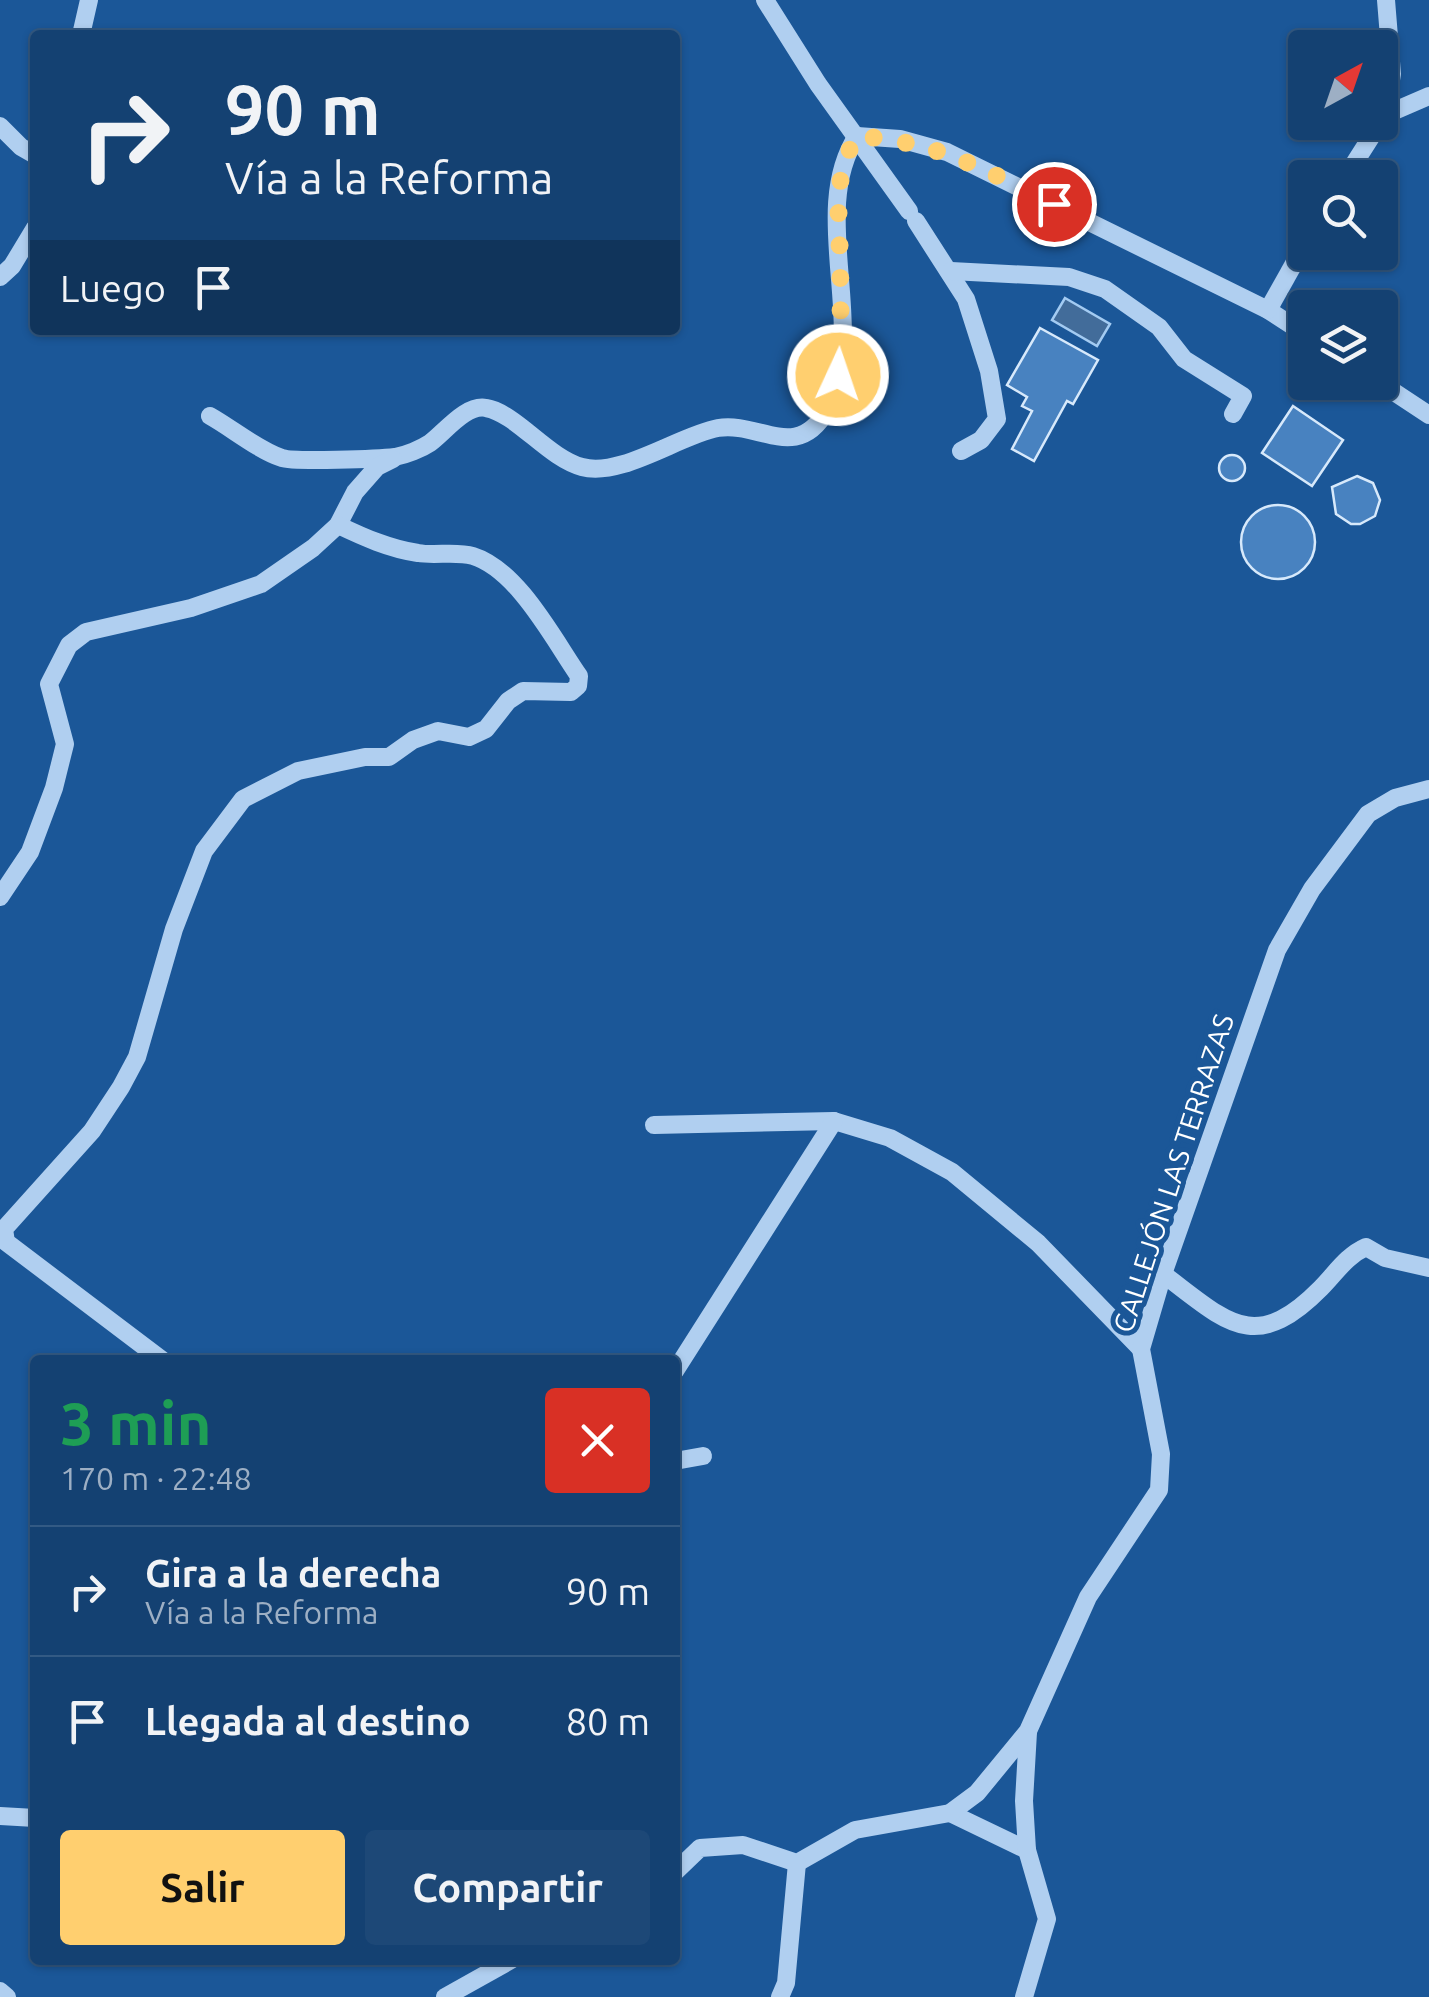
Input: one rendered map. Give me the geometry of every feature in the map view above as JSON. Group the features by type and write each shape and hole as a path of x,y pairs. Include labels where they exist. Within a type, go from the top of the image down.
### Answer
{"street":[{"path":"81,30 89,0"},
{"path":"765,0 818,84 951,271 966,299 988,370 997,419 982,440 961,451"},
{"path":"1386,0 1388,30"},
{"path":"1398,109 1429,96"},
{"path":"0,126 30,151"},
{"path":"857,136 900,139 947,152 1288,323"},
{"path":"0,897 30,852 54,788 66,744 50,684 69,645 86,632 191,608 261,584 314,548 338,525 355,492 377,467 427,445 474,408 488,408 558,457 584,469 622,464 718,428 740,428 787,439 804,434 826,411 838,375 840,168 857,136"},
{"path":"0,277 12,266 30,236"},
{"path":"1268,310 1290,270"},
{"path":"951,271 1070,276 1105,289 1159,326 1184,359 1244,396 1233,414"},
{"path":"1398,394 1429,415"},
{"path":"210,416 284,459 398,457"},
{"path":"155,1355 6,1242 4,1229 92,1131 137,1057 174,928 204,851 242,799 298,771 365,757 390,757 413,740 438,731 469,737 486,729 508,700 523,691 571,692 578,686 579,676 536,608 506,577 473,556 418,554 369,540 338,525"},
{"name":"CALLEJÓN LAS TERRAZAS","path":"1028,1731 1088,1597 1159,1490 1161,1454 1142,1349 1164,1274 1277,950 1312,888 1368,814 1395,798 1429,789"},
{"path":"680,1363 834,1122"},
{"path":"654,1126 834,1122 890,1138 952,1172 1038,1243 1142,1349"},
{"path":"1164,1274 1230,1324 1260,1328 1307,1302 1350,1254 1366,1247 1385,1258 1429,1268"},
{"path":"680,1460 702,1456"},
{"path":"680,1867 700,1848 742,1844 797,1863 855,1830 950,1814 977,1793 1028,1731"},
{"path":"1024,1997 1047,1919 1027,1850 1024,1801 1028,1731"},
{"path":"950,1814 1027,1850"},
{"path":"0,1816 30,1820"},
{"path":"780,1997 786,1983 797,1863"},
{"path":"445,1997 502,1965"},
{"path":"0,1991 7,1997"}],"water":[{"path":"1065,298 1110,324 1097,346 1052,320"}],"building":[{"path":"1040,328 1098,360 1073,404 1067,401 1034,461 1012,449 1032,411 1022,406 1027,397 1007,385"},
{"path":"1293,406 1343,440 1312,486 1262,453"},
{"path":"1232,455 1241,459 1245,468 1241,477 1232,481 1223,477 1219,468 1223,459"},
{"path":"1357,476 1373,483 1380,500 1375,516 1351,524 1336,514 1332,487"},
{"path":"1278,505 1304,516 1315,542 1304,568 1278,579 1252,568 1241,542 1252,516"}],"route":[{"path":"838,375 840,168 857,136 900,139 947,152 1054,204"}]}
